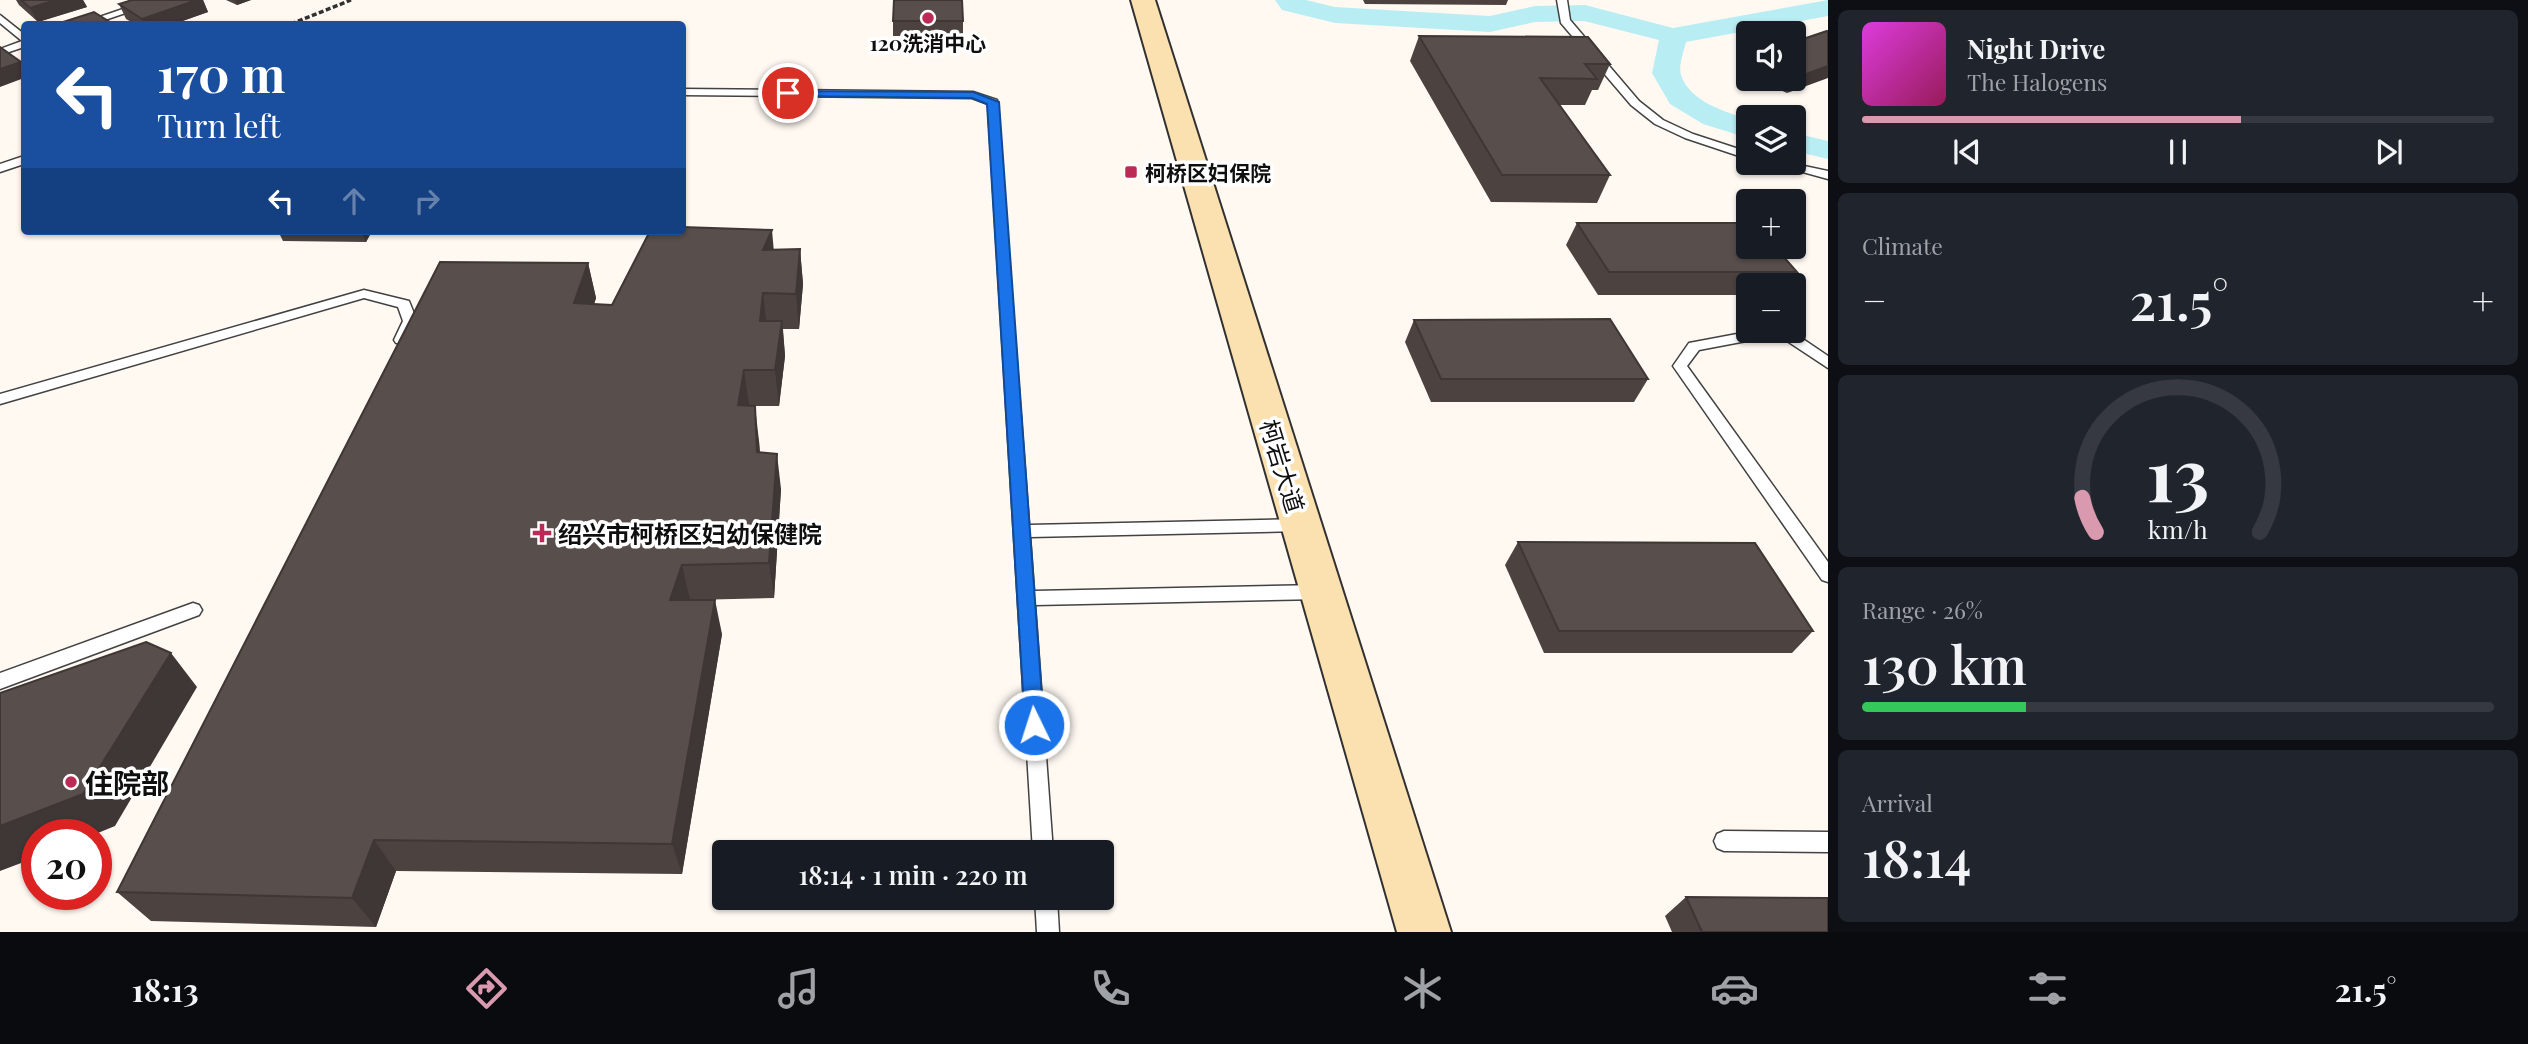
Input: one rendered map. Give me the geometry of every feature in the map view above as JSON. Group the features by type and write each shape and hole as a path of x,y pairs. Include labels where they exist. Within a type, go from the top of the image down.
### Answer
{"street":[{"name":"柯岩大道","path":"1143,0 1424,932"}],"lane":[{"path":"93,21 159,0"},
{"path":"1563,1 1565,21 1635,103 1659,121 1736,153"},
{"path":"0,18 21,39"},
{"path":"0,52 21,43"},
{"path":"686,92 973,95 993,102 1041,840"},
{"path":"0,168 21,160"},
{"path":"1806,170 1828,175"},
{"path":"0,399 364,294 404,304 410,321 392,358"},
{"path":"1736,339 1694,346 1680,366 1828,575"},
{"path":"1797,343 1828,363"},
{"path":"1021,531 1301,525"},
{"path":"1026,598 1321,592"},
{"path":"0,681 193,610"},
{"path":"1724,841 1828,842"},
{"path":"1047,910 1048,932"}],"path":[{"path":"298,21 351,0"}],"building":[{"path":"21,0 56,0 30,8"},
{"path":"132,0 197,0 142,19 119,4"},
{"path":"894,0 962,0 963,21 893,21"},
{"path":"94,12 108,21 66,21"},
{"path":"1828,32 1828,66 1806,74 1806,38"},
{"path":"1419,36 1588,37 1610,64 1585,64 1597,79 1540,78 1610,175 1502,175"},
{"path":"0,47 21,62 0,69"},
{"path":"1577,223 1736,223 1736,259 1786,259 1797,272 1609,272"},
{"path":"686,227 772,230 763,250 800,249 796,294 763,293 760,321 782,321 775,370 744,370 738,405 755,406 757,452 777,454 769,563 682,565 670,600 715,600 672,844 374,840 352,898 117,892 440,262 588,263 574,303 612,305 648,235 686,235"},
{"path":"1610,319 1648,379 1441,379 1414,320"},
{"path":"1518,542 1755,543 1813,631 1559,631"},
{"path":"146,642 171,653 83,794 0,826 0,693"},
{"path":"1686,897 1828,898 1828,932 1702,932"}],"waterway":[{"path":"1288,0 1291,4 1335,15 1490,24 1535,14 1585,13 1673,36"},
{"path":"1673,36 1828,8"},
{"path":"1673,36 1666,73 1680,98 1714,118 1736,125"},
{"path":"1806,145 1828,150"}],"place":[{"name":"120洗消中心","path":"928,18"},
{"name":"柯桥区妇保院","path":"1131,172"},
{"name":"绍兴市柯桥区妇幼保健院","path":"542,533"},
{"name":"住院部","path":"71,782"}],"route":[{"path":"788,93 973,95 993,102 1034,725"}]}
